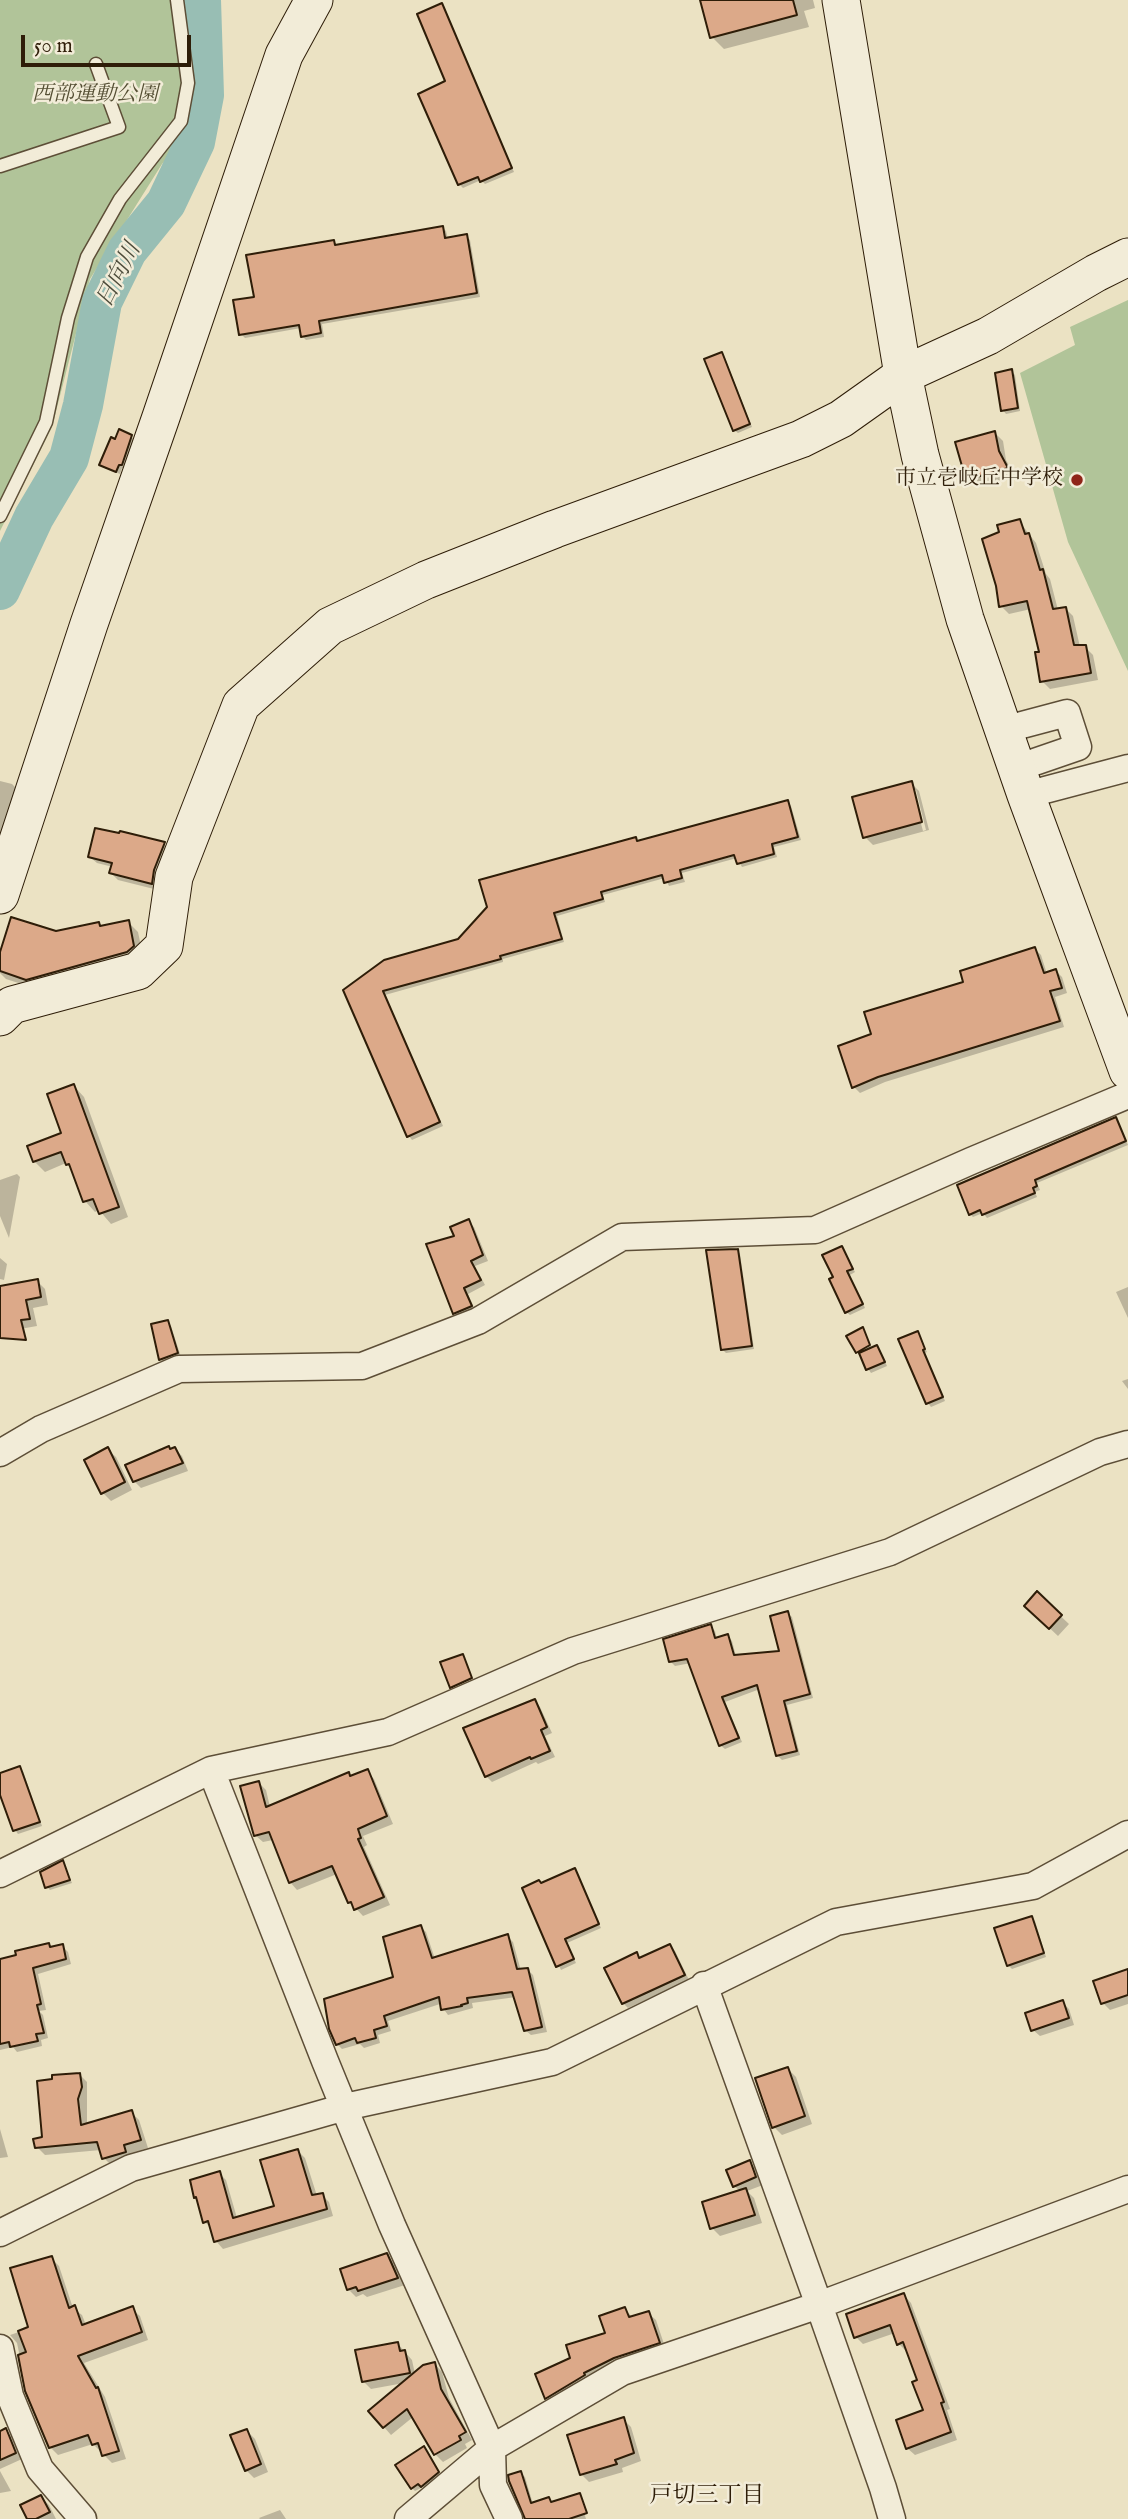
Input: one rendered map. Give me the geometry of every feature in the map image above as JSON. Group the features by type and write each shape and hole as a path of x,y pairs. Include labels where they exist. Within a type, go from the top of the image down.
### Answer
{"street":[{"path":"0,895 89,624 284,55 314,0"},
{"path":"841,0 903,375 920,455 965,619 1128,1071"},
{"path":"0,1017 12,1005 138,971 164,946 174,877 241,705 330,626 439,575 568,524 801,439 841,419 903,375 988,336 1128,257"},
{"path":"1003,730 1067,713 1078,747 1022,782"},
{"path":"1022,782 1128,768"},
{"path":"0,1452 41,1429 179,1369 362,1366 478,1321 622,1237 815,1230 1128,1095"},
{"path":"0,1874 211,1770 388,1732 573,1651 890,1552 1100,1452 1128,1444"},
{"path":"211,1770 392,2225 492,2448 493,2485 509,2519"},
{"path":"0,2233 131,2168 345,2107 552,2062 836,1922 1033,1886 1128,1834"},
{"path":"704,1985 819,2305 892,2519"},
{"path":"408,2519 492,2448 622,2372 819,2305 1128,2189"},
{"path":"0,2348 9,2396 40,2469 83,2519"}],"lane":[{"path":"0,516 46,422 68,318 87,257 120,199 181,121 188,83 177,0"},
{"path":"0,166 119,127 96,64"}],"green space":[{"name":"西部運動公園","path":"0,0 189,0 192,50 191,110 181,142 162,164 90,279 52,427 0,531"},
{"name":"市立壱岐丘中学校","path":"1128,300 1128,671 1068,542 1020,373 1075,345 1070,327"}],"building":[{"path":"700,0 793,0 797,15 710,38"},
{"path":"442,3 512,168 480,182 478,177 458,185 418,94 445,81 417,14"},
{"path":"443,226 445,238 467,234 477,293 319,321 321,333 301,337 299,325 239,335 233,300 254,297 246,255 334,240 335,245"},
{"path":"722,352 750,424 733,431 704,359"},
{"path":"1012,369 1018,408 1001,411 995,373"},
{"path":"119,429 132,435 122,465 119,465 116,472 99,465 111,437 115,439"},
{"path":"995,431 999,451 1008,468 966,480 955,442"},
{"path":"1020,519 1025,534 1029,533 1040,570 1043,569 1053,609 1066,607 1074,645 1086,645 1091,673 1040,682 1035,652 1039,652 1027,601 999,607 996,586 982,539 999,532 997,525"},
{"path":"912,781 922,822 863,838 852,797"},
{"path":"788,800 798,837 772,844 774,854 737,864 734,855 680,870 682,878 664,883 662,875 601,892 603,899 554,913 562,939 500,956 501,959 383,991 440,1122 407,1137 343,990 384,960 458,939 487,907 479,880 636,837 637,841"},
{"path":"95,828 165,842 154,870 152,884 109,873 112,863 88,857"},
{"path":"11,917 56,931 99,922 100,926 129,920 134,946 127,952 26,980 0,971 0,952"},
{"path":"1035,947 1044,973 1056,969 1062,988 1050,991 1060,1021 878,1077 852,1088 838,1046 871,1034 864,1012 963,982 960,971"},
{"path":"74,1084 119,1207 99,1214 93,1199 83,1202 69,1164 66,1165 61,1152 33,1162 27,1146 61,1133 47,1094"},
{"path":"1116,1117 1126,1141 1035,1180 1035,1193 982,1215 980,1210 969,1215 957,1185"},
{"path":"469,1219 483,1255 471,1261 481,1280 464,1288 472,1306 453,1314 426,1244 454,1236 450,1227"},
{"path":"842,1246 853,1269 847,1271 863,1304 845,1313 829,1279 833,1277 822,1255"},
{"path":"738,1249 752,1346 721,1350 706,1250"},
{"path":"38,1279 41,1297 26,1300 30,1319 21,1320 26,1340 0,1338 0,1286"},
{"path":"168,1320 178,1353 159,1360 151,1324"},
{"path":"863,1327 870,1345 856,1353 846,1336"},
{"path":"918,1331 943,1397 926,1404 898,1339"},
{"path":"877,1345 885,1362 866,1370 859,1353"},
{"path":"169,1446 170,1449 175,1447 183,1463 133,1482 125,1465"},
{"path":"108,1447 125,1482 101,1494 84,1460"},
{"path":"1037,1591 1062,1615 1049,1629 1024,1606"},
{"path":"788,1611 810,1694 784,1701 797,1751 776,1756 757,1685 722,1697 739,1738 719,1746 687,1659 669,1662 663,1639 711,1624 715,1638 728,1634 734,1655 779,1651 770,1616"},
{"path":"463,1654 472,1678 450,1688 440,1662"},
{"path":"535,1699 547,1727 541,1730 550,1751 485,1777 463,1728"},
{"path":"20,1766 40,1822 13,1831 0,1795 0,1773"},
{"path":"368,1769 387,1816 358,1829 361,1838 358,1839 384,1897 354,1910 351,1902 348,1903 332,1866 289,1883 269,1832 254,1836 240,1786 259,1781 266,1807 349,1772 350,1776"},
{"path":"63,1860 70,1880 45,1888 40,1872"},
{"path":"575,1868 599,1924 565,1939 574,1959 556,1967 522,1888"},
{"path":"1032,1916 1044,1953 1007,1966 994,1928"},
{"path":"421,1925 432,1958 508,1934 517,1969 528,1968 542,2027 524,2031 512,1992 467,1998 468,2003 462,2006 441,2010 439,1997 384,2016 387,2026 374,2030 376,2038 357,2043 355,2038 336,2045 329,2029 324,1999 393,1977 383,1937"},
{"path":"49,1943 50,1947 63,1944 66,1959 33,1968 41,2004 37,2005 44,2033 36,2034 38,2041 10,2047 9,2042 0,2044 0,1959 16,1955 15,1951"},
{"path":"670,1944 685,1975 622,2004 604,1968 637,1952 639,1958"},
{"path":"1128,1969 1128,1995 1101,2004 1093,1981"},
{"path":"1063,2000 1069,2018 1031,2031 1025,2013"},
{"path":"788,2067 805,2116 772,2128 755,2078"},
{"path":"80,2073 82,2087 78,2099 81,2125 132,2110 141,2140 124,2145 126,2152 102,2159 97,2142 35,2148 33,2139 42,2137 37,2081 52,2079 52,2075"},
{"path":"298,2149 312,2195 323,2193 327,2209 214,2242 208,2221 203,2223 190,2180 220,2171 233,2218 274,2206 260,2160"},
{"path":"750,2160 756,2177 733,2187 726,2170"},
{"path":"746,2188 755,2215 710,2229 702,2202"},
{"path":"387,2253 398,2278 358,2291 356,2287 347,2290 340,2269"},
{"path":"52,2256 69,2308 75,2305 82,2325 133,2306 142,2332 78,2356 96,2388 98,2387 119,2451 102,2456 98,2443 92,2445 88,2435 49,2448 25,2391 18,2355 26,2352 18,2331 28,2327 10,2268"},
{"path":"904,2293 944,2402 941,2403 951,2432 906,2449 896,2420 923,2410 912,2382 917,2380 903,2342 897,2345 890,2325 854,2338 846,2314"},
{"path":"625,2307 629,2317 649,2311 660,2343 614,2358 584,2373 585,2375 545,2399 535,2374 570,2358 566,2345 605,2333 599,2316"},
{"path":"398,2342 400,2351 405,2350 410,2373 362,2382 355,2350"},
{"path":"435,2362 441,2389 466,2432 459,2436 461,2440 434,2455 407,2409 383,2428 368,2411 423,2365"},
{"path":"624,2417 634,2453 615,2460 617,2464 580,2475 567,2435"},
{"path":"6,2428 16,2453 0,2460 0,2431"},
{"path":"247,2429 261,2464 245,2471 230,2435"},
{"path":"424,2446 439,2472 421,2487 418,2484 411,2489 395,2465"},
{"path":"521,2471 531,2503 549,2497 551,2502 580,2493 587,2513 569,2519 525,2519 508,2475"},
{"path":"41,2495 50,2512 36,2519 27,2519 20,2505"}],"waterway":[{"name":"日向川","path":"0,590 34,517 69,458 83,405 102,302 127,251 166,203 195,142 204,95 201,0"}],"place":[{"name":"市立壱岐丘中学校","path":"1077,480"}],"district":[{"name":"戸切三丁目","path":"707,2497"}]}
